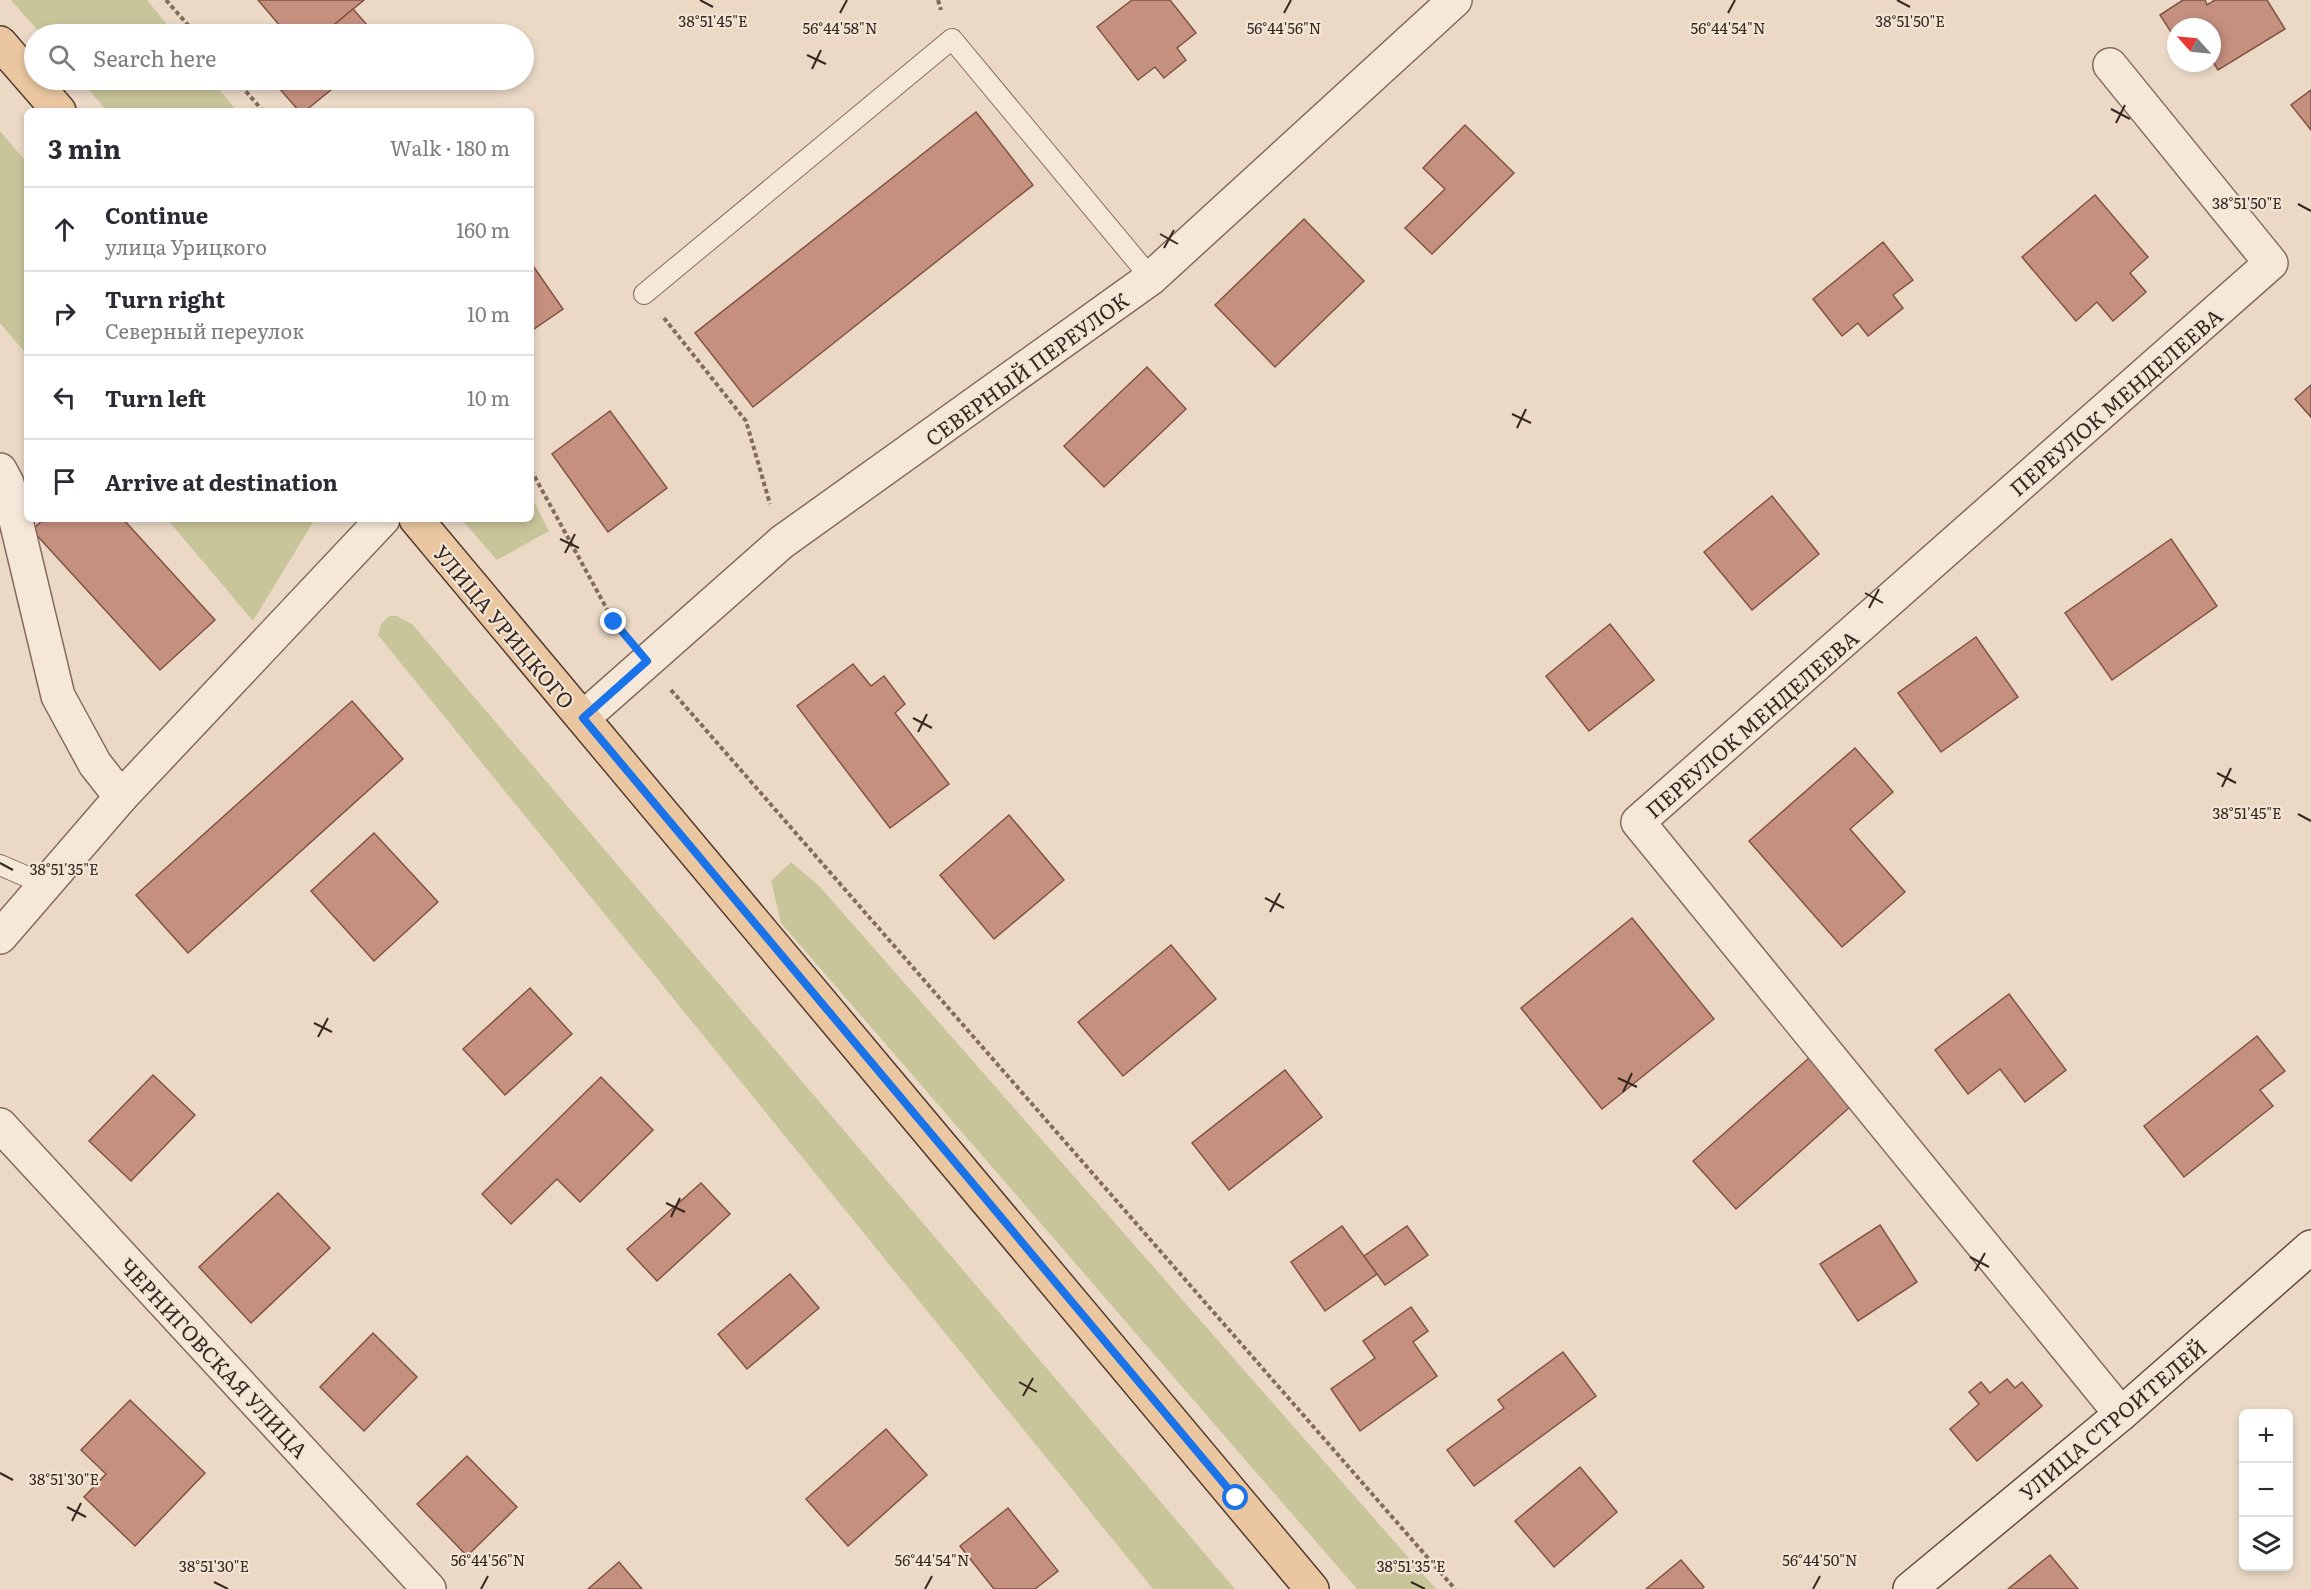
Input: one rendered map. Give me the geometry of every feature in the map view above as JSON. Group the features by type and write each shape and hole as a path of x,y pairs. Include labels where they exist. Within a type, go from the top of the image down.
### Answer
{"main road":[{"path":"0,44 24,71"},
{"path":"41,90 56,108"},
{"name":"УЛИЦА УРИЦКОГО","path":"419,522 1312,1589"}],"street":[{"name":"СЕВЕРНЫЙ ПЕРЕУЛОК","path":"583,718 782,542 1151,278 1455,0"},
{"name":"ПЕРЕУЛОК МЕНДЕЛЕЕВА","path":"2110,65 2271,263 1638,822 2121,1414"},
{"path":"0,470 7,483 58,696 95,764 121,796"},
{"path":"0,937 121,796 380,522"},
{"name":"ЧЕРНИГОВСКАЯ УЛИЦА","path":"0,1125 429,1589"},
{"name":"УЛИЦА СТРОИТЕЛЕЙ","path":"1910,1589 2121,1414 2311,1247"}],"lane":[{"path":"644,294 952,39 1151,278"},
{"path":"0,865 44,884"}],"path":[{"path":"166,0 187,24"},
{"path":"245,90 260,108"},
{"path":"644,294 746,421 782,542"},
{"path":"534,475 614,622 1455,1589"}],"shaded area":[{"path":"11,0 147,0 167,24 32,24"},
{"path":"89,90 219,90 234,108 104,108"},
{"path":"0,131 24,159 24,351 0,323"},
{"path":"534,502 549,531 497,560 464,522 534,522"},
{"path":"170,522 313,522 253,621"},
{"path":"389,616 397,616 412,624 1235,1589 1153,1589 378,635 381,624"},
{"path":"791,862 817,884 836,905 1436,1589 1357,1589 781,923 771,881"}],"building":[{"path":"258,0 364,0 335,24 278,24"},
{"path":"1132,0 1170,0 1196,33 1177,48 1186,60 1164,78 1155,67 1138,80 1097,27"},
{"path":"2183,0 2205,0 2207,5 2215,0 2267,0 2285,29 2221,68 2221,18 2167,18 2167,26 2160,15"},
{"path":"353,9 366,24 335,24"},
{"path":"281,90 331,90 309,108 296,108"},
{"path":"2311,90 2311,130 2291,105"},
{"path":"976,112 1033,185 753,407 695,333"},
{"path":"1465,125 1514,173 1432,254 1405,228 1445,189 1423,168"},
{"path":"2095,195 2148,257 2130,273 2146,292 2113,321 2097,302 2076,321 2022,257"},
{"path":"1304,219 1364,281 1275,367 1215,305"},
{"path":"1883,242 1913,280 1893,295 1903,308 1868,336 1858,323 1842,336 1813,299"},
{"path":"534,267 563,309 534,329"},
{"path":"1147,367 1186,409 1104,487 1064,446"},
{"path":"2311,385 2311,417 2295,399"},
{"path":"610,411 667,488 608,532 552,454"},
{"path":"1772,496 1819,554 1752,610 1704,552"},
{"path":"41,522 126,522 215,620 160,670 32,530"},
{"path":"2171,539 2217,606 2112,680 2065,613"},
{"path":"1610,624 1654,680 1589,731 1546,676"},
{"path":"1976,637 2018,697 1941,752 1898,693"},
{"path":"853,664 871,686 884,676 905,704 895,713 949,784 890,828 797,706"},
{"path":"352,701 403,759 188,953 136,895"},
{"path":"1855,748 1893,792 1850,829 1905,892 1842,947 1749,841"},
{"path":"1009,815 1064,880 994,939 940,875"},
{"path":"374,833 438,902 374,961 311,891"},
{"path":"1632,918 1714,1019 1602,1109 1521,1008"},
{"path":"1171,945 1216,999 1123,1076 1078,1022"},
{"path":"530,988 572,1034 505,1095 463,1049"},
{"path":"2009,994 2066,1070 2025,1102 2000,1069 1968,1094 1935,1050"},
{"path":"2257,1036 2285,1071 2260,1090 2273,1106 2184,1177 2144,1126"},
{"path":"1809,1058 1851,1106 1736,1209 1693,1161"},
{"path":"1285,1070 1322,1117 1229,1190 1192,1143"},
{"path":"153,1075 195,1115 131,1181 89,1141"},
{"path":"601,1077 653,1130 580,1202 557,1179 511,1224 482,1194"},
{"path":"701,1183 730,1214 657,1281 627,1249"},
{"path":"278,1193 330,1248 251,1323 199,1267"},
{"path":"1880,1225 1917,1282 1858,1321 1820,1264"},
{"path":"1342,1226 1377,1274 1325,1311 1291,1262"},
{"path":"1407,1226 1428,1255 1385,1285 1364,1256"},
{"path":"790,1274 819,1308 747,1369 718,1334"},
{"path":"1411,1307 1428,1331 1413,1342 1437,1376 1360,1431 1331,1389 1375,1358 1363,1341"},
{"path":"373,1333 417,1377 364,1431 320,1387"},
{"path":"1563,1352 1596,1396 1474,1486 1447,1450 1504,1408 1498,1400"},
{"path":"2007,1379 2015,1388 2022,1382 2042,1406 1977,1461 1950,1429 1979,1404 1969,1392 1981,1382 1990,1393"},
{"path":"130,1400 205,1473 135,1546 84,1497 106,1474 81,1450"},
{"path":"886,1429 927,1475 848,1546 806,1499"},
{"path":"467,1456 517,1507 467,1556 417,1504"},
{"path":"1580,1467 1617,1512 1554,1567 1515,1521"},
{"path":"1008,1508 1058,1571 1035,1589 994,1589 960,1546"},
{"path":"2050,1555 2078,1589 2008,1589"},
{"path":"1681,1560 1704,1587 1702,1589 1646,1589"},
{"path":"619,1562 642,1589 588,1589"}],"route":[{"path":"614,622 647,661 583,718 1236,1498"}]}
